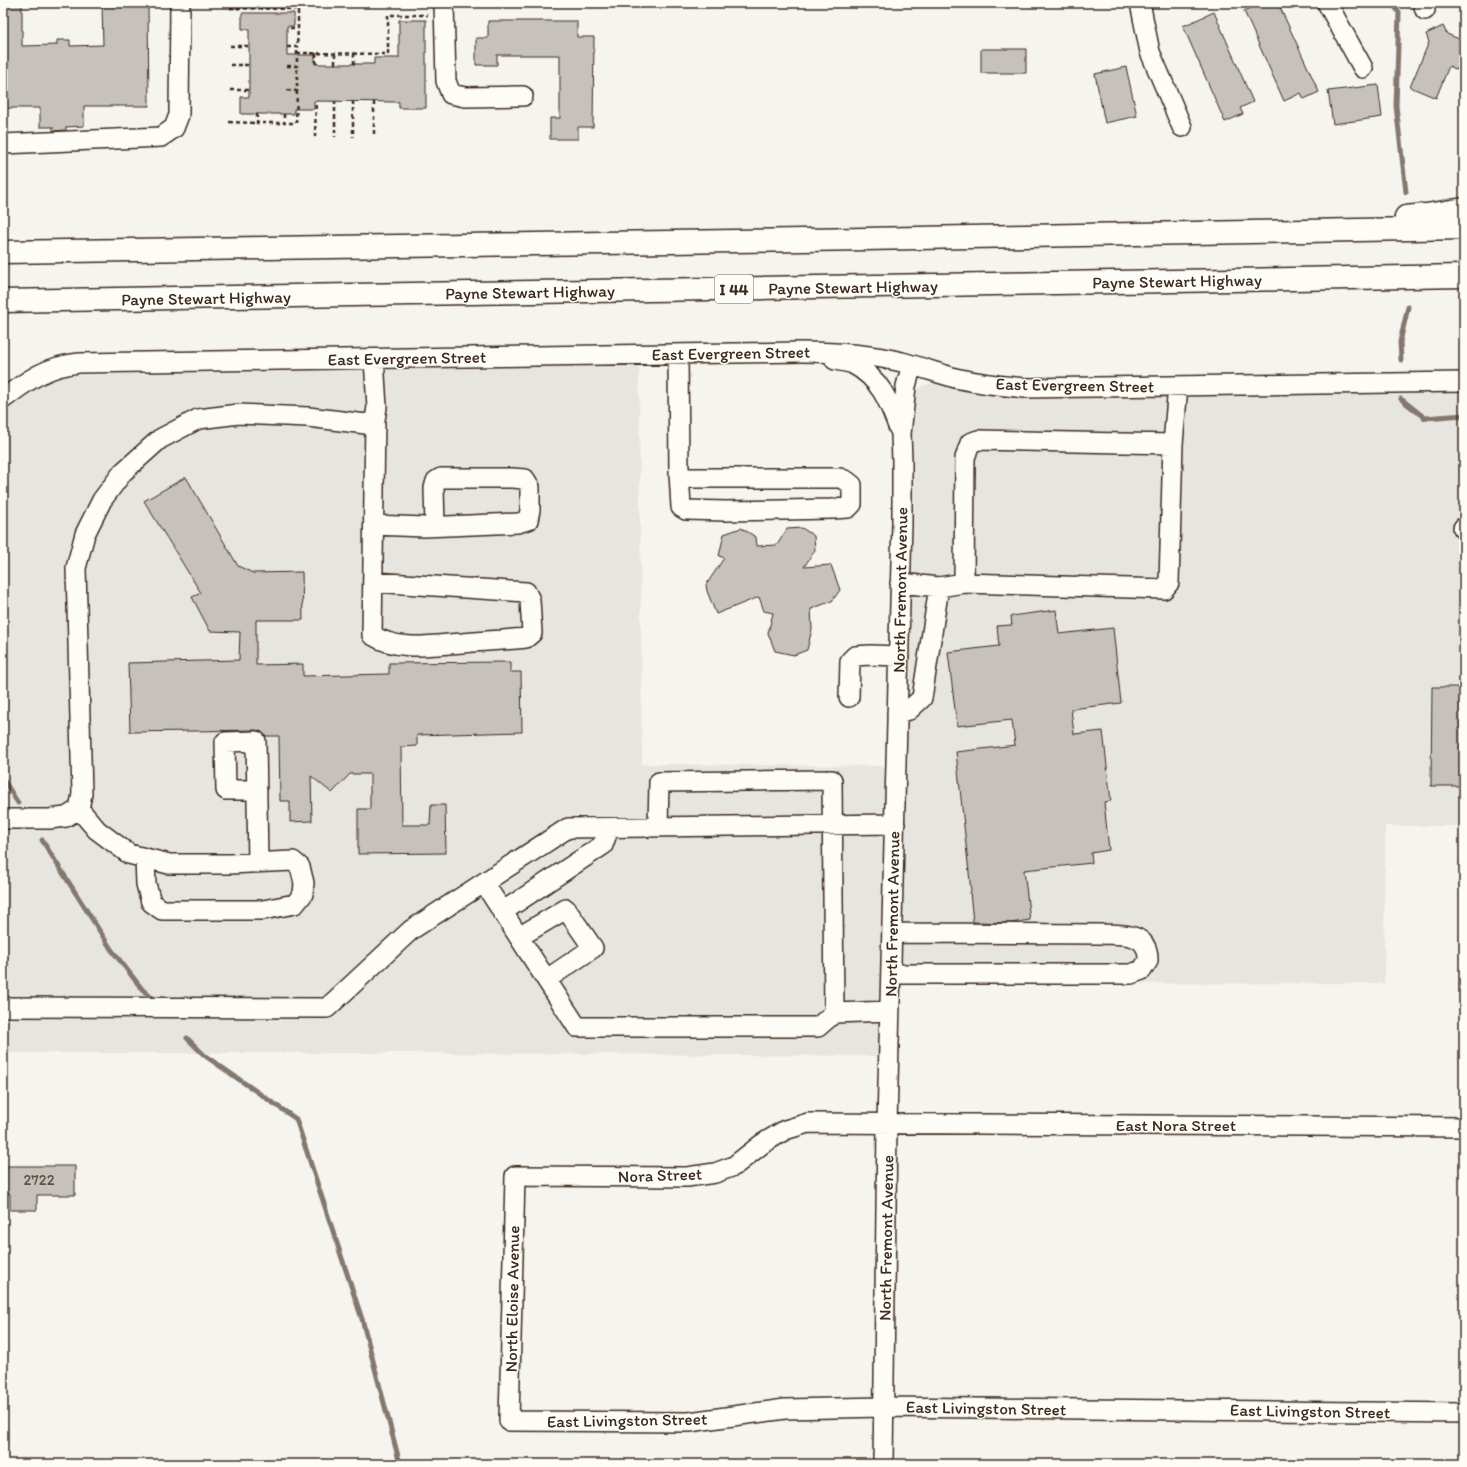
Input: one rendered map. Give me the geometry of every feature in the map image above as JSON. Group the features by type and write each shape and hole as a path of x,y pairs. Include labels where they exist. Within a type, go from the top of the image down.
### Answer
{"highway":[{"path":"1208,233 1426,215 1464,209"},
{"path":"3,252 1464,228"},
{"name":"Payne Stewart Highway","path":"3,301 1464,276"}],"street":[{"path":"3,144 161,137 174,128 179,115 180,3"},
{"path":"1140,3 1150,52 1182,127"},
{"path":"1327,3 1363,68"},
{"path":"444,9 446,81 451,94 465,97 523,96"},
{"path":"802,352 852,364 869,376 883,391 901,434"},
{"name":"East Evergreen Street","path":"3,399 34,376 68,364 802,352 850,353 873,356 912,365 956,378 1025,388 1464,382"},
{"path":"678,354 679,472 681,507 686,510 726,511 832,509 848,508 852,504 852,485 840,478 689,478 683,477 679,472"},
{"path":"373,582 526,592 530,600 532,633 526,638 411,647 391,644 380,640 372,634 375,420 377,407 374,359"},
{"name":"North Fremont Avenue","path":"883,1464 887,1124 900,583 901,434 906,386 912,365"},
{"path":"900,583 939,587 964,583 1164,589 1169,582 1173,444 1178,386"},
{"path":"3,819 49,819 66,817 79,809 82,794 76,568 88,527 102,500 123,472 160,439 198,420 239,414 308,417 366,424 375,420"},
{"path":"964,583 965,458 970,443 978,440 1173,444"},
{"path":"374,525 435,526 518,523 528,520 530,510 530,488 524,479 441,478 436,481 434,488 435,526"},
{"path":"897,713 909,710 922,698 939,587"},
{"path":"849,697 850,661 855,656 898,656"},
{"path":"658,827 659,782 832,780 834,1014"},
{"path":"257,790 258,863"},
{"path":"79,809 97,830 129,854 145,858 169,864 292,861 300,867 304,883 302,894 295,904 263,910 162,910 151,902 146,884 145,858"},
{"path":"3,1007 328,1008 411,930 568,828 895,824"},
{"path":"502,912 603,844 609,828"},
{"path":"484,882 577,1027 818,1027 834,1014 890,1011"},
{"path":"519,937 566,909 592,948 547,979"},
{"path":"891,974 1131,974 1142,970 1148,961 1146,948 1141,940 1128,935 892,933"},
{"name":"Nora Street","path":"515,1176 687,1177 715,1173 734,1166 762,1144 785,1130 808,1123 887,1124"},
{"name":"East Nora Street","path":"887,1124 1464,1127"},
{"name":"North Eloise Avenue","path":"509,1421 515,1176"},
{"name":"East Livingston Street","path":"509,1421 689,1422 784,1409 884,1407 1464,1413"}],"path":[{"path":"229,122 296,123 298,28 298,9 230,8"},
{"path":"297,53 388,54 388,15 444,9"},
{"path":"287,28 298,28"},
{"path":"230,46 249,46"},
{"path":"287,47 297,47"},
{"path":"316,54 316,64"},
{"path":"335,54 335,64"},
{"path":"354,54 354,64"},
{"path":"230,65 249,65"},
{"path":"287,66 297,66"},
{"path":"230,90 249,90"},
{"path":"287,90 297,91"},
{"path":"315,137 316,101"},
{"path":"335,101 335,137"},
{"path":"353,101 353,137"},
{"path":"374,102 374,137"},
{"path":"257,114 257,123"},
{"path":"284,114 284,123"}],"shaded area":[{"path":"639,365 642,764 888,766 883,1056 405,1053 3,1053 3,412 16,404 38,386 53,378 74,375"},
{"path":"935,383 967,392 1021,399 1464,391 1464,826 1385,826 1384,983 900,984 910,396 917,389 925,385"}],"building":[{"path":"3,3 22,3 22,46 57,45 57,40 70,40 70,46 103,45 102,5 148,5 149,106 84,106 84,126 66,127 66,130 53,131 53,127 40,127 40,108 3,108"},
{"path":"1262,3 1278,3 1319,92 1304,99 1301,93 1284,101 1244,11"},
{"path":"1214,12 1253,102 1240,108 1243,114 1225,122 1183,26"},
{"path":"242,13 294,13 294,26 287,26 287,55 315,55 315,64 374,64 374,58 399,58 399,20 426,20 426,108 399,108 399,102 314,101 314,109 294,109 294,114 241,114 241,97 249,97 249,29 242,29"},
{"path":"488,21 577,21 577,37 594,37 593,127 578,127 578,139 550,139 550,118 560,118 560,55 497,55 497,65 476,65 476,38 488,38"},
{"path":"1443,26 1447,34 1464,41 1464,73 1449,66 1436,98 1410,87 1429,42 1426,34"},
{"path":"981,49 1026,49 1026,73 981,73"},
{"path":"1126,67 1137,116 1105,123 1095,74"},
{"path":"1378,85 1382,117 1333,124 1328,91"},
{"path":"186,477 238,566 253,573 302,572 303,620 256,620 256,665 303,664 303,676 389,674 389,663 510,662 510,672 521,672 522,732 417,735 417,746 401,747 402,825 430,825 431,805 445,805 446,853 358,854 358,809 370,809 370,774 350,774 332,793 311,776 312,821 290,822 290,801 280,801 279,736 266,736 262,732 256,730 130,732 128,663 239,660 240,632 210,631 192,597 201,593 144,501"},
{"path":"741,528 756,537 757,546 777,545 787,529 802,528 814,536 815,550 804,567 831,565 840,590 832,601 811,609 812,629 807,650 794,655 775,651 768,633 773,613 764,611 759,597 716,614 706,585 724,558 719,556 724,534"},
{"path":"1056,610 1059,634 1113,628 1121,703 1071,709 1074,734 1103,731 1111,801 1104,802 1109,850 1091,853 1092,863 1024,870 1030,920 1010,923 973,922 956,752 1015,745 1012,720 957,726 948,652 999,646 997,626 1012,625 1011,616"},
{"path":"1432,687 1464,687 1464,786 1431,786"},
{"path":"4,1166 75,1166 75,1195 37,1195 37,1210 10,1210 10,1194 4,1193"}],"waterway":[{"path":"1393,3 1399,13 1396,106 1406,192"},
{"path":"1401,360 1400,342 1408,307"},
{"path":"1401,399 1425,418 1464,415"},
{"path":"3,779 18,803"},
{"path":"42,840 111,949 142,989 151,997"},
{"path":"187,1038 204,1055 296,1119 362,1319 400,1464"}]}
